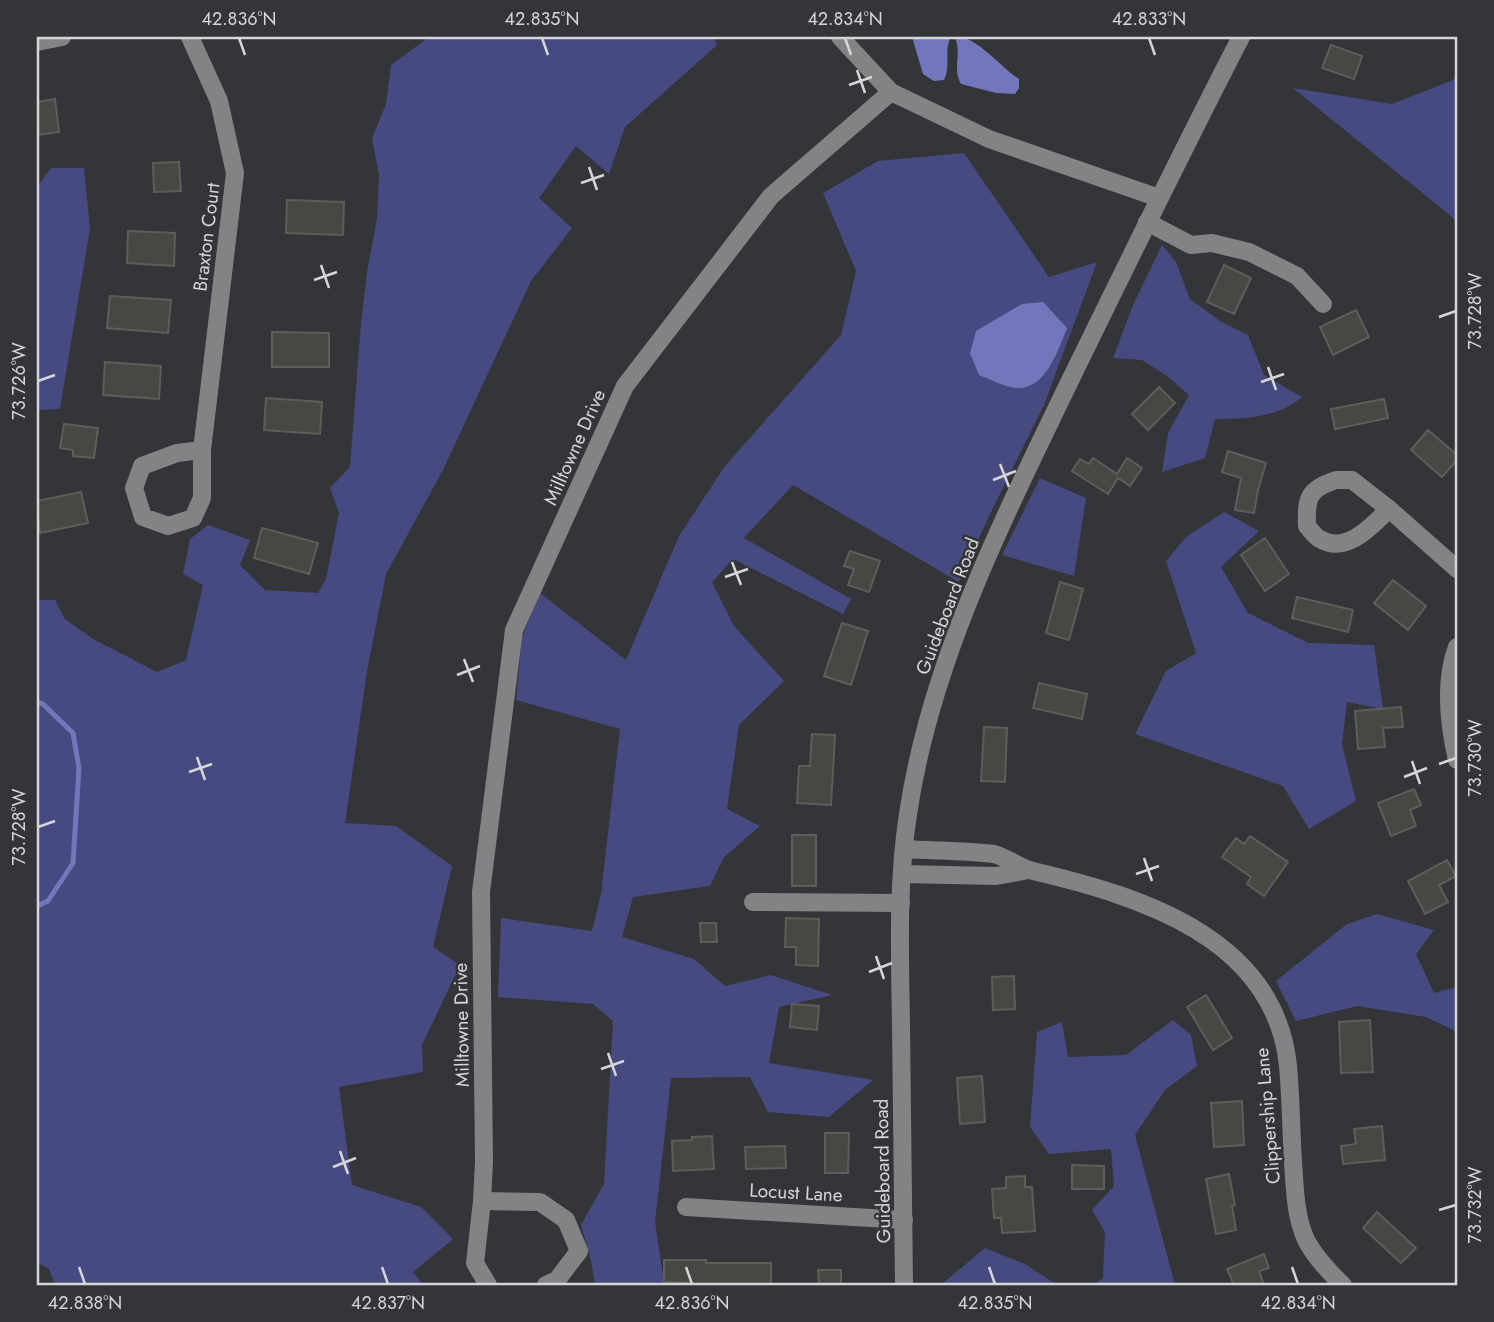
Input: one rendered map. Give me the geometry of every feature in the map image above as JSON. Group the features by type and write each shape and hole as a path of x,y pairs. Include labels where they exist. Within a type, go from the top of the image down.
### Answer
{"street":[{"path":"37,42 62,37"},
{"name":"Braxton Court","path":"190,37 219,101 235,173 202,450 202,498 193,518 167,526 143,517 134,488 142,466 177,453 202,450"},
{"path":"840,37 891,92 989,139 1159,198"},
{"name":"Guideboard Road","path":"904,1285 902,874 908,811 923,741 960,621 1020,485 1147,222 1241,37"},
{"name":"Milltowne Drive","path":"488,1285 475,1263 484,1162 481,892 514,630 625,386 771,196 891,92"},
{"path":"1147,222 1191,245 1212,243 1249,253 1297,276 1324,304"},
{"path":"1389,509 1359,537 1336,544 1319,539 1307,526 1308,498 1319,485 1336,480 1352,481 1389,509 1457,569"},
{"path":"1457,647 1449,698 1457,760"},
{"name":"Clippership Lane","path":"904,849 996,855 1029,870 1110,890 1156,909 1201,933 1250,972 1264,993 1278,1026 1287,1063 1297,1212 1307,1241 1326,1269 1343,1285"},
{"name":"Clippership Lane","path":"902,874 996,876 1029,870"},
{"path":"753,902 901,903"},
{"path":"482,1200 540,1202 566,1220 579,1251 557,1280 546,1285"},
{"name":"Locust Lane","path":"687,1207 904,1220"}],"shaded area":[{"path":"950,35 968,40 1019,79 1019,88 1015,94 996,93 961,84 957,73 958,49 955,38 950,39 948,44 944,80 934,81 923,74 912,37"},
{"path":"429,37 713,37 717,45 625,127 609,174 576,146 539,198 572,228 531,281 443,470 386,574 367,671 345,823 396,826 452,866 433,947 460,965 422,1045 423,1072 339,1087 352,1185 421,1207 453,1239 413,1272 423,1285 55,1285 49,1269 37,1262 37,600 55,600 65,619 93,639 157,672 186,660 203,585 183,574 190,539 208,525 250,540 240,565 265,590 318,593 326,579 339,513 330,488 350,467 361,323 377,218 379,175 372,138 386,104 391,65"},
{"path":"1457,75 1457,221 1293,88 1392,104 1453,80"},
{"path":"964,153 1049,277 1097,262 1044,405 959,582 793,485 744,538 851,599 843,614 733,559 712,582 734,626 784,681 739,725 727,809 760,826 724,857 710,886 633,897 622,937 694,959 725,986 771,975 832,995 779,1007 769,1063 873,1080 829,1117 768,1112 750,1077 671,1078 655,1222 664,1282 668,1285 595,1285 581,1225 604,1184 613,1021 593,1004 498,997 501,918 592,931 601,894 620,729 516,700 522,637 540,593 626,660 679,536 725,466 841,335 856,271 823,193 878,161"},
{"path":"51,168 84,168 90,229 60,409 37,410 37,187"},
{"path":"1162,245 1176,262 1190,299 1220,321 1248,335 1264,375 1302,397 1272,413 1250,418 1215,419 1205,458 1162,472 1168,433 1189,395 1142,360 1113,358 1133,305"},
{"path":"1043,302 1067,328 1055,357 1043,376 1026,387 1016,388 979,375 970,353 976,331 1022,304"},
{"path":"1040,478 1086,498 1074,576 1002,555"},
{"path":"1224,512 1259,531 1221,567 1248,613 1308,643 1374,645 1383,709 1347,702 1342,744 1356,801 1309,829 1283,786 1135,734 1166,671 1196,653 1166,561 1186,537"},
{"path":"1377,914 1434,930 1416,954 1434,993 1457,987 1457,1032 1426,1017 1357,1006 1296,1021 1276,981 1347,924"},
{"path":"1173,1020 1191,1035 1197,1066 1165,1090 1135,1135 1175,1285 1093,1285 1103,1278 1105,1232 1092,1210 1114,1186 1111,1149 1049,1154 1030,1127 1037,1032 1062,1022 1068,1057 1126,1055"},
{"path":"985,1248 1025,1264 1057,1285 941,1285"}],"building":[{"path":"1331,45 1362,56 1354,79 1322,68"},
{"path":"55,99 59,132 37,135 37,102"},
{"path":"179,162 181,191 154,192 153,163"},
{"path":"287,200 344,202 343,235 286,233"},
{"path":"128,231 175,233 174,266 127,263"},
{"path":"1224,265 1251,278 1234,314 1207,302"},
{"path":"110,296 171,300 168,333 107,328"},
{"path":"1356,310 1369,337 1333,355 1320,327"},
{"path":"272,332 329,333 329,367 272,367"},
{"path":"105,362 161,366 159,399 103,395"},
{"path":"1159,387 1175,403 1148,430 1132,414"},
{"path":"266,398 322,402 320,434 264,430"},
{"path":"1384,399 1388,418 1335,429 1331,409"},
{"path":"64,424 98,428 94,458 73,456 73,450 60,448"},
{"path":"1428,430 1457,455 1457,460 1442,477 1411,450"},
{"path":"1228,451 1266,463 1254,513 1235,510 1241,478 1222,472"},
{"path":"1093,458 1117,474 1127,458 1142,468 1130,486 1118,478 1108,494 1072,471 1080,459 1089,464"},
{"path":"81,492 88,523 40,533 37,501"},
{"path":"262,528 318,543 309,574 254,558"},
{"path":"1265,538 1289,574 1265,591 1241,555"},
{"path":"850,551 880,561 869,592 848,585 854,569 844,566"},
{"path":"1393,580 1426,606 1408,630 1374,603"},
{"path":"1060,582 1083,589 1069,640 1046,633"},
{"path":"1297,597 1353,610 1348,632 1292,618"},
{"path":"842,623 868,631 851,685 824,676"},
{"path":"1039,683 1087,694 1082,719 1033,708"},
{"path":"1401,707 1403,727 1383,728 1385,747 1358,749 1355,711"},
{"path":"984,727 1007,728 1005,782 981,781"},
{"path":"812,734 835,735 831,805 797,803 799,766 810,766"},
{"path":"1414,789 1421,805 1410,810 1416,826 1391,836 1378,803"},
{"path":"792,835 816,835 816,886 792,886"},
{"path":"1250,836 1288,862 1264,896 1247,884 1251,877 1222,857 1236,838 1244,844"},
{"path":"1447,860 1456,876 1439,885 1448,902 1425,914 1408,881"},
{"path":"786,918 819,919 818,966 796,965 796,947 785,947"},
{"path":"700,923 716,923 717,942 701,942"},
{"path":"1014,976 1015,1009 993,1010 992,977"},
{"path":"1206,995 1232,1038 1213,1050 1187,1007"},
{"path":"792,1004 819,1006 817,1030 790,1027"},
{"path":"1370,1020 1373,1072 1341,1073 1339,1022"},
{"path":"982,1076 985,1122 960,1124 957,1078"},
{"path":"1242,1101 1244,1145 1214,1147 1211,1103"},
{"path":"1382,1126 1385,1160 1343,1164 1341,1146 1356,1144 1354,1129"},
{"path":"825,1133 849,1133 848,1173 825,1173"},
{"path":"712,1136 714,1169 673,1171 672,1141"},
{"path":"785,1146 786,1168 746,1169 745,1147"},
{"path":"1072,1165 1104,1166 1104,1189 1072,1189"},
{"path":"1229,1174 1235,1205 1232,1206 1236,1230 1216,1234 1206,1179"},
{"path":"1025,1176 1025,1187 1032,1187 1035,1231 1002,1233 1001,1218 994,1218 992,1189 1006,1188 1006,1177"},
{"path":"1377,1212 1416,1248 1401,1263 1363,1228"},
{"path":"1264,1254 1269,1268 1259,1271 1264,1285 1234,1285 1227,1269"},
{"path":"664,1260 771,1263 771,1285 693,1285 664,1282"},
{"path":"818,1270 841,1270 841,1285 819,1285"}],"waterway":[{"path":"37,702 43,704 73,733 79,768 73,863 48,901 37,906"}]}
